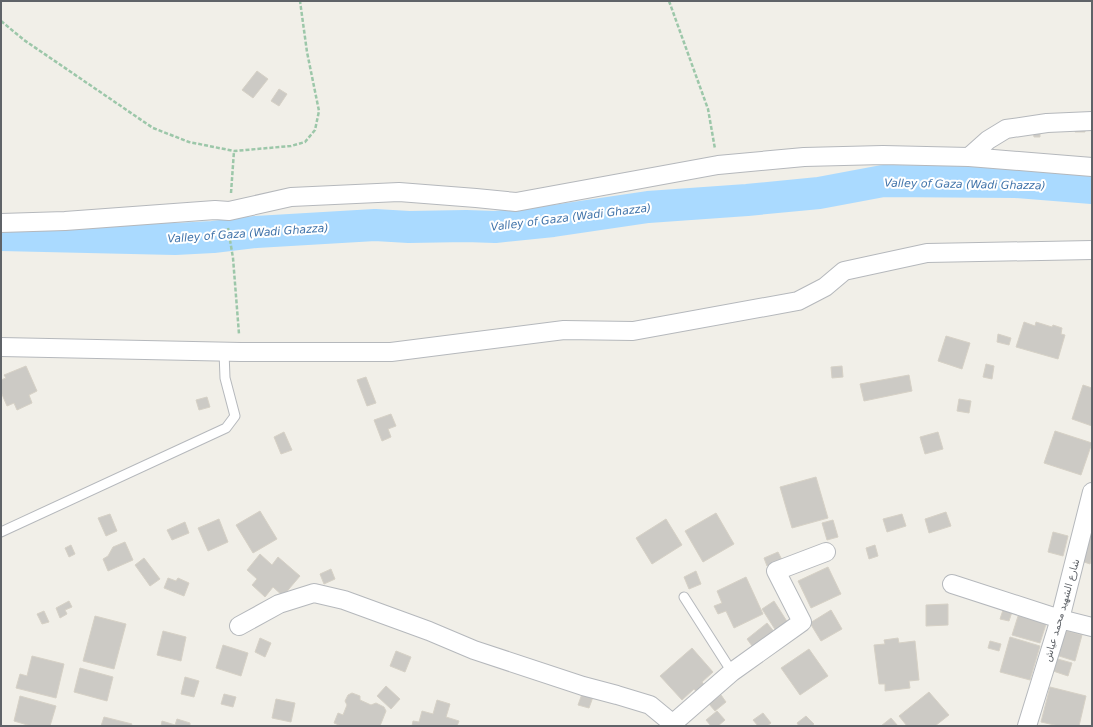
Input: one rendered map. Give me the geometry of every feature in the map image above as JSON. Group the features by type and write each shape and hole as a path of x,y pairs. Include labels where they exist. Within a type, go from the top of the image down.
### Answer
{"street":[{"path":"969,157 988,140 1006,129 1047,123 1092,122"},
{"path":"1,223 65,221 215,210 228,216 291,197 399,192 516,202 718,165 804,157 883,155 969,157 1092,166"},
{"path":"1,347 224,352 391,352 564,330 633,331 798,300 825,287 844,271 927,253 1092,250"},
{"name":"شارع الشهيد محمد عياش","path":"1027,726 1060,619 1090,510 1092,492"},
{"path":"239,626 279,604 314,592 351,602 474,650 583,686 650,705 672,725 732,672 802,622 776,571 826,552"},
{"path":"952,584 1060,619 1092,627"}],"lane":[{"path":"1,532 226,428 235,416 225,378 224,352"},
{"path":"684,597 732,672"}],"path":[{"path":"1,21 24,40 153,128 189,142 234,152 291,146 305,142 315,130 319,111 307,52 300,1"},
{"path":"669,1 708,109 718,165"},
{"path":"234,152 228,216 241,352"}],"building":[{"path":"257,71 268,79 253,98 242,90"},
{"path":"279,89 287,94 279,106 271,101"},
{"path":"1075,128 1085,128 1085,132 1075,132"},
{"path":"1040,131 1040,137 1034,137 1033,132"},
{"path":"1024,322 1035,326 1036,322 1052,327 1053,325 1062,328 1061,334 1065,335 1058,359 1016,347"},
{"path":"998,334 1011,338 1009,345 997,342"},
{"path":"946,336 970,343 962,369 938,361"},
{"path":"986,364 994,366 992,379 983,377"},
{"path":"26,366 37,391 29,395 32,403 17,410 14,403 7,406 1,392 1,380 6,378 4,375"},
{"path":"842,366 843,377 832,378 831,367"},
{"path":"909,375 912,391 864,401 860,384"},
{"path":"366,377 376,403 367,406 357,380"},
{"path":"1083,385 1092,388 1092,426 1072,419"},
{"path":"207,397 210,407 199,410 196,400"},
{"path":"959,399 971,401 969,413 957,411"},
{"path":"391,414 396,426 388,429 391,437 382,441 374,420"},
{"path":"1055,431 1092,443 1081,475 1044,463"},
{"path":"284,432 292,450 281,454 274,437"},
{"path":"938,432 943,449 925,454 920,437"},
{"path":"816,477 828,518 792,528 780,487"},
{"path":"260,511 277,539 253,553 236,525"},
{"path":"946,512 951,526 929,533 925,519"},
{"path":"716,513 734,544 703,562 685,531"},
{"path":"110,514 117,531 106,536 98,518"},
{"path":"902,514 906,526 887,532 883,519"},
{"path":"219,519 228,542 208,551 198,528"},
{"path":"666,519 682,545 652,564 636,538"},
{"path":"833,520 838,537 827,540 822,523"},
{"path":"1092,521 1092,555 1090,564 1081,561"},
{"path":"185,522 189,533 172,540 167,530"},
{"path":"1053,532 1068,536 1063,556 1048,552"},
{"path":"125,542 133,560 108,571 103,559 108,556 113,547"},
{"path":"71,545 75,554 69,557 65,548"},
{"path":"875,545 878,556 869,559 866,548"},
{"path":"778,552 782,560 767,566 764,558"},
{"path":"260,554 272,565 278,557 300,576 283,596 273,587 265,597 252,585 257,579 247,570"},
{"path":"144,558 160,579 150,586 135,565"},
{"path":"828,567 841,594 811,608 798,581"},
{"path":"331,569 335,579 324,584 320,574"},
{"path":"696,571 701,584 689,589 684,577"},
{"path":"746,577 763,614 734,628 726,611 718,614 714,606 722,603 717,591"},
{"path":"168,578 176,581 178,578 189,583 184,596 164,588"},
{"path":"69,601 72,607 65,610 67,614 60,618 56,608"},
{"path":"774,601 788,623 776,631 762,609"},
{"path":"948,604 948,625 926,626 926,605"},
{"path":"831,610 842,629 821,641 810,623"},
{"path":"1003,610 1012,612 1009,621 1000,619"},
{"path":"44,611 49,622 42,624 37,614"},
{"path":"1019,613 1047,621 1040,643 1012,635"},
{"path":"95,616 126,624 114,669 83,661"},
{"path":"767,623 776,634 755,650 747,639"},
{"path":"1063,630 1082,635 1075,661 1056,655"},
{"path":"163,631 186,637 181,661 157,655"},
{"path":"1010,637 1040,646 1030,680 1000,672"},
{"path":"260,638 271,643 265,657 255,652"},
{"path":"898,638 899,643 915,641 919,680 909,681 910,688 885,691 885,684 879,684 874,645 885,644 884,640"},
{"path":"990,641 1001,644 999,651 988,648"},
{"path":"223,645 248,653 241,676 216,668"},
{"path":"692,648 713,672 702,682 707,688 699,695 694,689 682,700 660,676"},
{"path":"809,649 828,676 800,695 781,668"},
{"path":"396,651 411,657 405,672 390,666"},
{"path":"32,656 64,664 56,698 16,688 20,674 27,676"},
{"path":"1054,658 1072,663 1068,676 1050,670"},
{"path":"80,668 113,677 107,701 74,692"},
{"path":"185,677 199,681 194,697 181,694"},
{"path":"386,686 400,699 391,709 377,696"},
{"path":"1050,687 1086,696 1079,726 1059,726 1041,722"},
{"path":"929,692 949,715 935,726 907,726 899,716"},
{"path":"352,693 360,696 360,700 371,705 376,703 384,707 386,711 380,726 341,726 334,723 338,713 343,715 347,705 345,701 348,695"},
{"path":"224,694 236,697 233,707 221,704"},
{"path":"582,694 593,697 589,708 578,705"},
{"path":"721,695 726,702 715,711 709,704"},
{"path":"20,696 56,706 50,726 31,726 14,721"},
{"path":"276,699 295,703 291,722 272,718"},
{"path":"437,700 450,704 446,717 459,721 457,726 412,726 413,721 419,722 422,711 433,714"},
{"path":"717,711 725,720 718,726 711,726 706,720"},
{"path":"763,713 771,723 767,726 758,726 753,720"},
{"path":"806,716 814,724 812,726 799,726 797,723"},
{"path":"104,717 132,724 131,726 101,726"},
{"path":"891,718 898,726 881,726"},
{"path":"177,719 190,723 190,726 161,726 162,721 175,725"}],"waterway":[{"name":"Valley of Gaza (Wadi Ghazza)","path":"1,235 175,239 213,237 256,232 375,225 409,227 495,227 553,221 648,207 819,193 883,181 1016,182 1092,188"}]}
